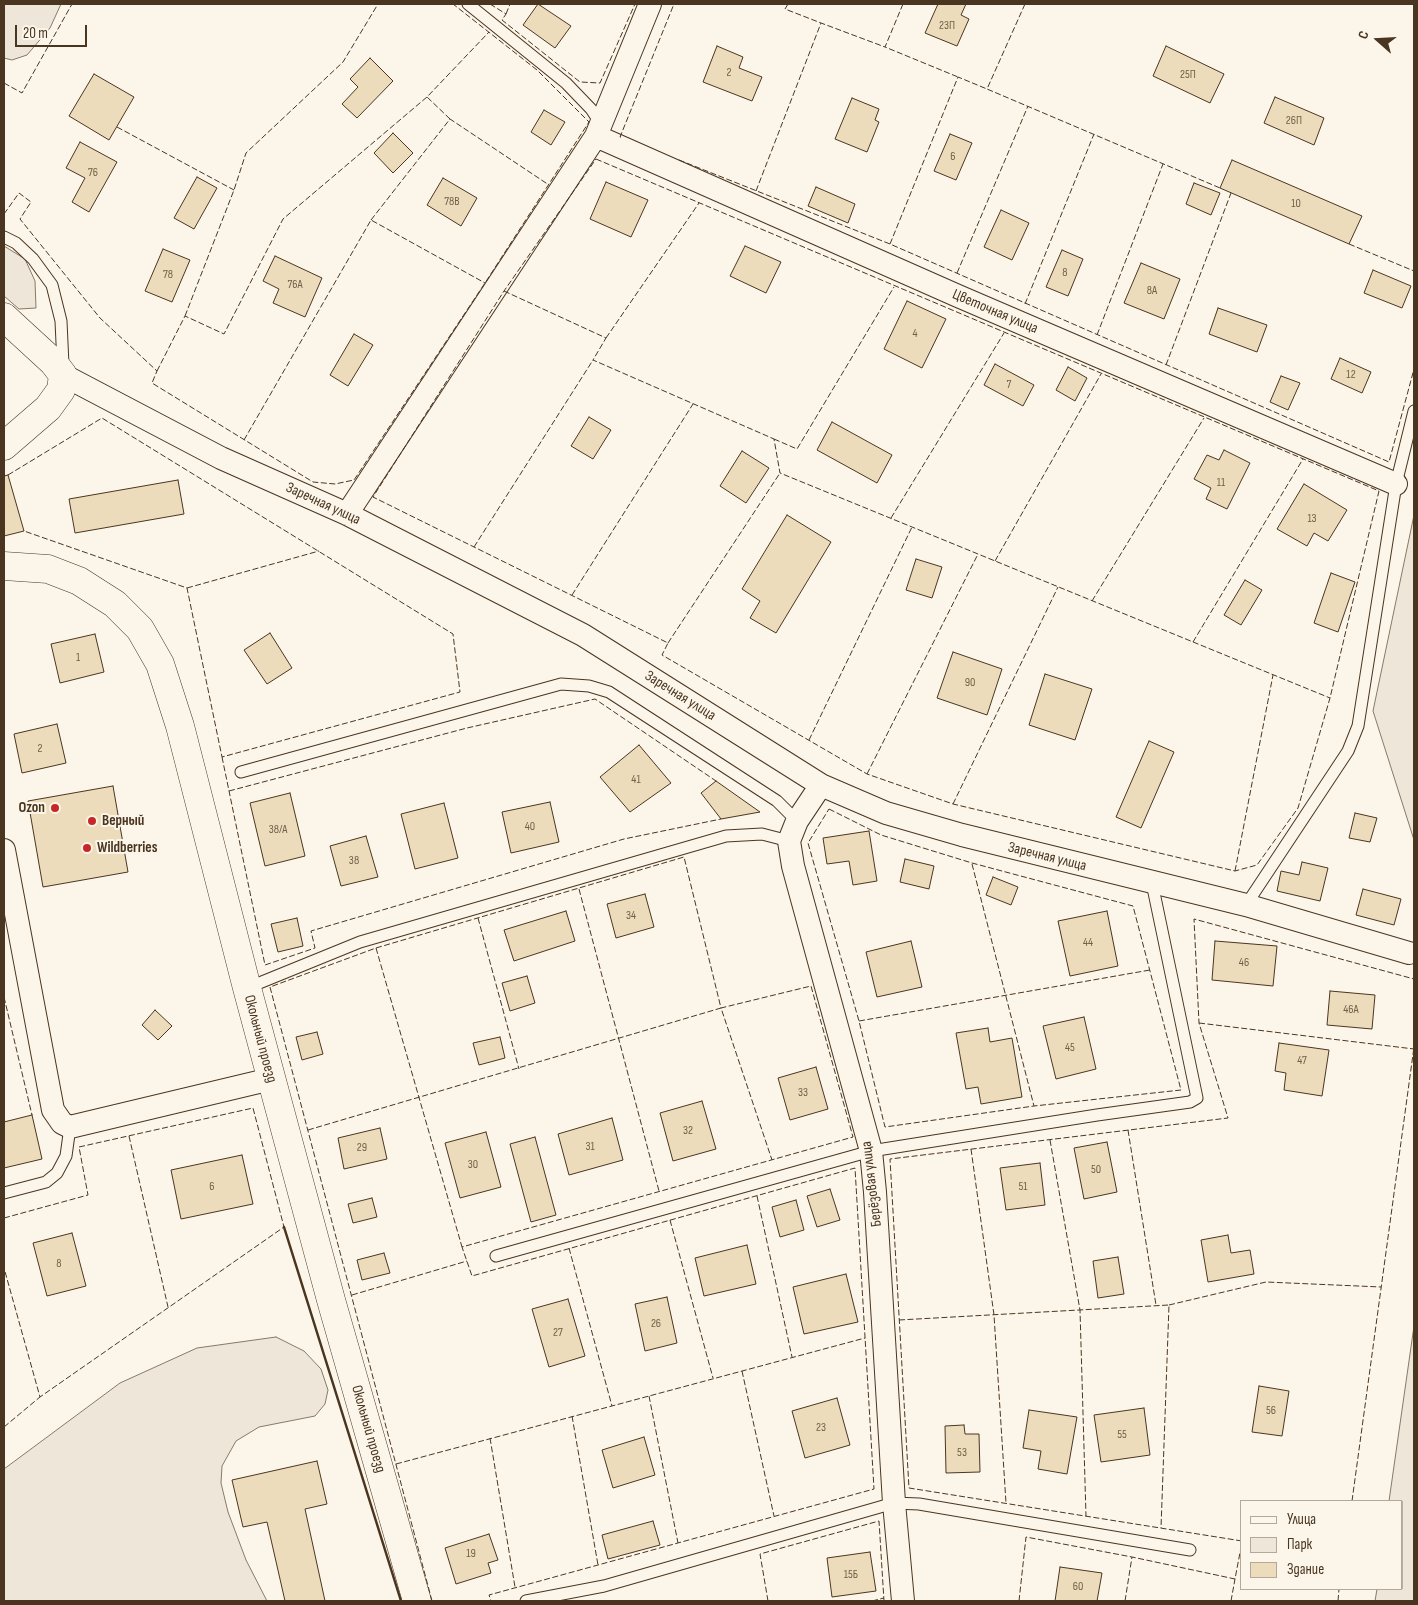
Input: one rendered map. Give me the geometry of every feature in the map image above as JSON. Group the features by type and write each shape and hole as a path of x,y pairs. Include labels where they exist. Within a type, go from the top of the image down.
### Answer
{"street":[{"path":"347,514 599,130 650,4"},
{"name":"Цветочная улица","path":"599,130 967,300 1396,484"},
{"name":"Заречная улица","path":"4,317 53,362 63,375 221,458 347,514 584,635 821,785 886,813 962,835 1246,905 1409,953"},
{"path":"4,446 48,408 61,390 63,375"},
{"name":"Окольный проезд","path":"4,566 48,569 79,581 114,604 140,629 160,664 180,726 271,1080 331,1300 417,1601"},
{"path":"789,841 797,820 821,785"},
{"name":"Берёзовая улица","path":"789,841 796,876 871,1151 894,1503 903,1601"},
{"path":"4,850 53,1110 62,1123 70,1128 271,1080"}],"lane":[{"path":"468,4 566,82 591,109 599,130"},
{"path":"4,237 16,243 33,259 52,285 62,321 63,375"},
{"path":"1246,905 1348,751 1358,726 1396,484 1414,411"},
{"path":"241,772 561,684 590,686 609,692 777,801 797,820"},
{"path":"247,988 360,942 726,836 762,834 789,841"},
{"path":"496,1256 871,1151 1190,1102 1197,1098 1152,883"},
{"path":"4,1194 46,1182 57,1174 66,1156 70,1128"},
{"path":"526,1601 604,1586 894,1503 919,1504 1190,1550"}],"green space":[{"path":"4,4 61,4 50,28 27,55 12,60 4,58"},
{"path":"4,246 25,259 35,281 36,308 19,309 4,296"},
{"path":"1414,515 1414,840 1373,711"},
{"path":"1414,1326 1414,1601 1375,1601 1377,1590 1403,1590 1403,1500 1389,1500"},
{"path":"276,1337 304,1351 321,1369 328,1390 325,1404 315,1416 259,1427 236,1441 222,1466 221,1483 228,1512 246,1560 267,1601 4,1601 4,1469 120,1383 197,1348"}],"building":[{"path":"538,4 571,26 555,48 523,25"},
{"path":"938,4 966,4 961,15 969,19 957,46 925,33"},
{"path":"717,46 743,57 739,68 762,77 752,101 703,82"},
{"path":"1166,46 1224,74 1210,103 1153,76"},
{"path":"370,58 393,81 357,118 342,104 358,87 350,79"},
{"path":"94,74 134,97 109,140 69,116"},
{"path":"1275,97 1324,118 1314,145 1264,123"},
{"path":"852,98 879,109 875,120 879,122 867,152 835,139"},
{"path":"544,110 565,122 551,145 531,132"},
{"path":"393,133 413,153 393,173 374,153"},
{"path":"950,134 972,143 956,180 934,171"},
{"path":"80,142 117,162 89,212 72,202 85,178 66,168"},
{"path":"1232,160 1362,216 1349,244 1220,188"},
{"path":"197,177 217,188 194,229 174,218"},
{"path":"443,178 477,198 461,226 427,205"},
{"path":"606,182 648,200 631,237 590,219"},
{"path":"1194,183 1220,193 1211,215 1186,204"},
{"path":"816,187 855,204 848,223 808,206"},
{"path":"1001,210 1029,223 1012,260 984,247"},
{"path":"745,246 781,262 766,293 730,276"},
{"path":"163,249 190,260 172,302 145,291"},
{"path":"1062,250 1083,259 1068,296 1046,287"},
{"path":"275,256 322,278 305,317 273,303 279,289 263,281"},
{"path":"1141,263 1180,279 1164,319 1124,303"},
{"path":"1373,270 1411,286 1402,308 1364,293"},
{"path":"907,301 946,319 922,368 884,349"},
{"path":"1218,308 1267,325 1257,352 1209,334"},
{"path":"354,334 373,345 348,386 330,375"},
{"path":"1340,358 1371,372 1362,393 1331,379"},
{"path":"995,364 1034,385 1023,406 984,385"},
{"path":"1068,367 1087,378 1075,401 1056,390"},
{"path":"1281,376 1300,383 1288,410 1270,402"},
{"path":"589,417 611,430 593,459 571,446"},
{"path":"832,422 892,455 877,483 817,450"},
{"path":"1224,450 1250,463 1227,509 1206,499 1211,488 1194,479 1207,455 1219,460"},
{"path":"742,451 769,468 746,503 720,486"},
{"path":"8,475 24,531 4,536 4,476"},
{"path":"178,480 184,514 75,533 69,499"},
{"path":"1304,484 1347,510 1328,541 1314,533 1307,546 1277,529"},
{"path":"787,515 831,542 776,633 750,618 760,601 742,589"},
{"path":"916,559 942,567 932,598 906,590"},
{"path":"1331,573 1355,582 1338,632 1314,623"},
{"path":"1245,580 1262,590 1241,625 1224,615"},
{"path":"270,633 292,668 267,684 244,650"},
{"path":"95,634 104,672 60,683 51,644"},
{"path":"953,652 1002,669 987,715 937,698"},
{"path":"1045,674 1092,689 1075,740 1029,725"},
{"path":"57,724 66,763 22,773 14,734"},
{"path":"1149,741 1174,752 1141,828 1116,817"},
{"path":"639,745 671,783 630,812 600,777"},
{"path":"716,781 760,812 721,819 701,793"},
{"path":"113,786 128,872 43,887 28,801"},
{"path":"290,793 305,856 265,866 250,803"},
{"path":"550,802 559,842 511,853 502,812"},
{"path":"444,803 458,858 415,869 401,814"},
{"path":"1355,813 1377,818 1370,842 1349,838"},
{"path":"869,831 877,881 853,885 849,861 827,864 823,838"},
{"path":"366,836 378,877 341,886 330,846"},
{"path":"905,859 934,866 929,889 900,882"},
{"path":"1302,862 1328,868 1320,901 1277,891 1281,871 1299,875"},
{"path":"993,877 1018,887 1011,905 986,895"},
{"path":"1363,889 1401,899 1394,925 1356,915"},
{"path":"645,894 654,927 616,938 607,904"},
{"path":"566,911 575,941 514,961 504,930"},
{"path":"1107,911 1118,966 1070,976 1058,921"},
{"path":"297,918 303,946 278,952 271,924"},
{"path":"911,941 922,987 877,997 866,952"},
{"path":"1215,941 1277,946 1273,986 1212,980"},
{"path":"527,976 535,1003 510,1011 502,983"},
{"path":"1330,991 1375,995 1372,1029 1327,1025"},
{"path":"155,1010 172,1026 158,1040 142,1025"},
{"path":"1084,1017 1096,1069 1056,1079 1043,1026"},
{"path":"988,1028 990,1042 1012,1038 1022,1097 981,1104 978,1087 966,1089 956,1033"},
{"path":"317,1032 323,1054 302,1060 296,1037"},
{"path":"500,1037 505,1058 479,1065 473,1043"},
{"path":"1279,1043 1329,1050 1322,1096 1284,1090 1286,1073 1275,1071"},
{"path":"816,1067 828,1109 790,1120 778,1078"},
{"path":"702,1101 716,1149 673,1161 660,1113"},
{"path":"32,1115 42,1159 4,1168 4,1122"},
{"path":"612,1118 623,1160 569,1175 558,1134"},
{"path":"380,1128 387,1159 344,1169 338,1138"},
{"path":"486,1132 501,1187 460,1198 445,1143"},
{"path":"535,1137 556,1215 531,1222 510,1144"},
{"path":"1107,1142 1117,1192 1084,1199 1074,1148"},
{"path":"242,1155 253,1204 181,1219 171,1170"},
{"path":"1040,1163 1045,1205 1006,1210 1000,1168"},
{"path":"830,1189 840,1220 817,1227 807,1196"},
{"path":"372,1198 377,1217 353,1223 348,1204"},
{"path":"796,1200 804,1230 780,1237 772,1207"},
{"path":"72,1233 86,1286 47,1296 33,1243"},
{"path":"1228,1235 1231,1253 1250,1250 1254,1274 1208,1282 1201,1240"},
{"path":"747,1245 756,1284 704,1296 695,1258"},
{"path":"384,1253 390,1273 362,1280 357,1260"},
{"path":"1118,1257 1124,1294 1098,1298 1093,1261"},
{"path":"846,1274 858,1322 804,1334 793,1287"},
{"path":"667,1297 677,1343 645,1351 635,1304"},
{"path":"568,1299 585,1356 549,1367 532,1309"},
{"path":"1259,1386 1289,1391 1282,1436 1252,1432"},
{"path":"837,1398 850,1445 805,1458 792,1411"},
{"path":"1144,1408 1150,1455 1101,1462 1094,1415"},
{"path":"1029,1410 1077,1417 1067,1474 1038,1469 1041,1451 1023,1448"},
{"path":"964,1425 965,1434 979,1434 980,1472 946,1473 945,1426"},
{"path":"644,1437 655,1475 613,1488 602,1450"},
{"path":"317,1461 327,1504 305,1509 325,1601 285,1601 267,1522 243,1527 232,1480"},
{"path":"653,1521 660,1545 608,1559 602,1535"},
{"path":"489,1534 498,1560 488,1563 491,1573 456,1584 445,1548"},
{"path":"870,1552 876,1591 832,1597 827,1558"},
{"path":"1060,1567 1102,1573 1097,1601 1055,1601"}],"fence":[{"path":"4,83 22,93 72,4"},
{"path":"185,316 234,190 246,153 343,62 378,4"},
{"path":"4,214 19,193 31,202 20,219 100,318 157,371 152,383 313,482 335,484 354,480 589,122 537,70 453,4"},
{"path":"490,4 506,14 502,20 580,82 600,83 635,4"},
{"path":"506,14 510,4"},
{"path":"621,137 674,4"},
{"path":"788,4 785,9 821,23"},
{"path":"903,4 885,47 958,77"},
{"path":"1025,4 987,89 1220,188"},
{"path":"756,191 821,23 885,47"},
{"path":"450,119 427,97 489,32"},
{"path":"890,244 958,77 987,89"},
{"path":"157,371 185,316 224,334 283,219 427,97"},
{"path":"957,273 1028,106"},
{"path":"371,220 450,119 549,185"},
{"path":"117,127 234,190"},
{"path":"1025,304 1094,134"},
{"path":"596,159 1379,491 1330,698 1298,808 1257,865 1235,871 953,804 867,774 662,655 668,643 373,497 504,291 596,159"},
{"path":"679,160 890,244 1389,462 1414,369"},
{"path":"1097,335 1163,164"},
{"path":"1166,365 1231,193"},
{"path":"606,338 699,203"},
{"path":"244,440 371,220 485,283"},
{"path":"1349,244 1414,271"},
{"path":"774,439 797,449 894,287"},
{"path":"504,291 606,338 593,360 774,439 780,473 1330,698"},
{"path":"891,518 1004,333"},
{"path":"474,547 593,360"},
{"path":"995,561 1101,374"},
{"path":"572,595 693,404"},
{"path":"8,475 102,418 453,634 460,692 222,757 187,588 24,531"},
{"path":"1092,601 1204,418"},
{"path":"1193,642 1303,459"},
{"path":"668,643 780,473"},
{"path":"809,740 912,527"},
{"path":"187,588 319,551"},
{"path":"867,774 978,554"},
{"path":"953,804 1058,587"},
{"path":"1235,871 1273,675"},
{"path":"229,791 467,728 595,699 716,781"},
{"path":"222,757 265,965 315,948 311,931 624,839 721,819"},
{"path":"829,809 881,835 972,863 1133,906 1181,1090 1034,1106 885,1127 859,1021 808,843 829,809"},
{"path":"432,1601 270,987 376,948 684,857 721,1008 811,986 853,1137 462,1247 472,1276 855,1168 874,1489 489,1595 491,1601"},
{"path":"972,864 1034,1106"},
{"path":"579,889 659,1191"},
{"path":"478,918 519,1069"},
{"path":"1240,1541 909,1488 890,1159 1228,1118 1199,1023 1194,919 1414,979"},
{"path":"376,948 462,1247"},
{"path":"859,1021 1150,970"},
{"path":"4,997 32,1115"},
{"path":"308,1130 721,1008 772,1160"},
{"path":"1199,1023 1414,1049"},
{"path":"1352,1500 1414,1047"},
{"path":"4,1218 88,1195 79,1147 253,1108 284,1227 40,1397 4,1268"},
{"path":"1128,1130 1156,1305"},
{"path":"129,1136 168,1307"},
{"path":"1050,1140 1080,1310 1086,1516"},
{"path":"971,1149 994,1315 1006,1503"},
{"path":"757,1196 792,1357"},
{"path":"670,1220 713,1378"},
{"path":"569,1248 612,1406"},
{"path":"352,1295 467,1261"},
{"path":"1169,1305 1266,1282 1381,1287"},
{"path":"899,1320 1169,1305 1161,1528"},
{"path":"396,1464 865,1338"},
{"path":"742,1371 774,1516"},
{"path":"649,1396 678,1543"},
{"path":"4,1427 40,1397"},
{"path":"572,1416 598,1565"},
{"path":"490,1438 515,1587"},
{"path":"768,1601 760,1554 879,1521 884,1601"},
{"path":"1019,1601 1026,1537 1235,1579 1240,1553"},
{"path":"1125,1601 1132,1557"},
{"path":"1231,1601 1235,1579"},
{"path":"1338,1601 1339,1590"},
{"path":"872,1601 884,1598"}],"wall":[{"path":"284,1227 401,1601"}],"place":[{"name":"Ozon","path":"55,808"},
{"name":"Верный","path":"92,821"},
{"name":"Wildberries","path":"87,848"}]}
